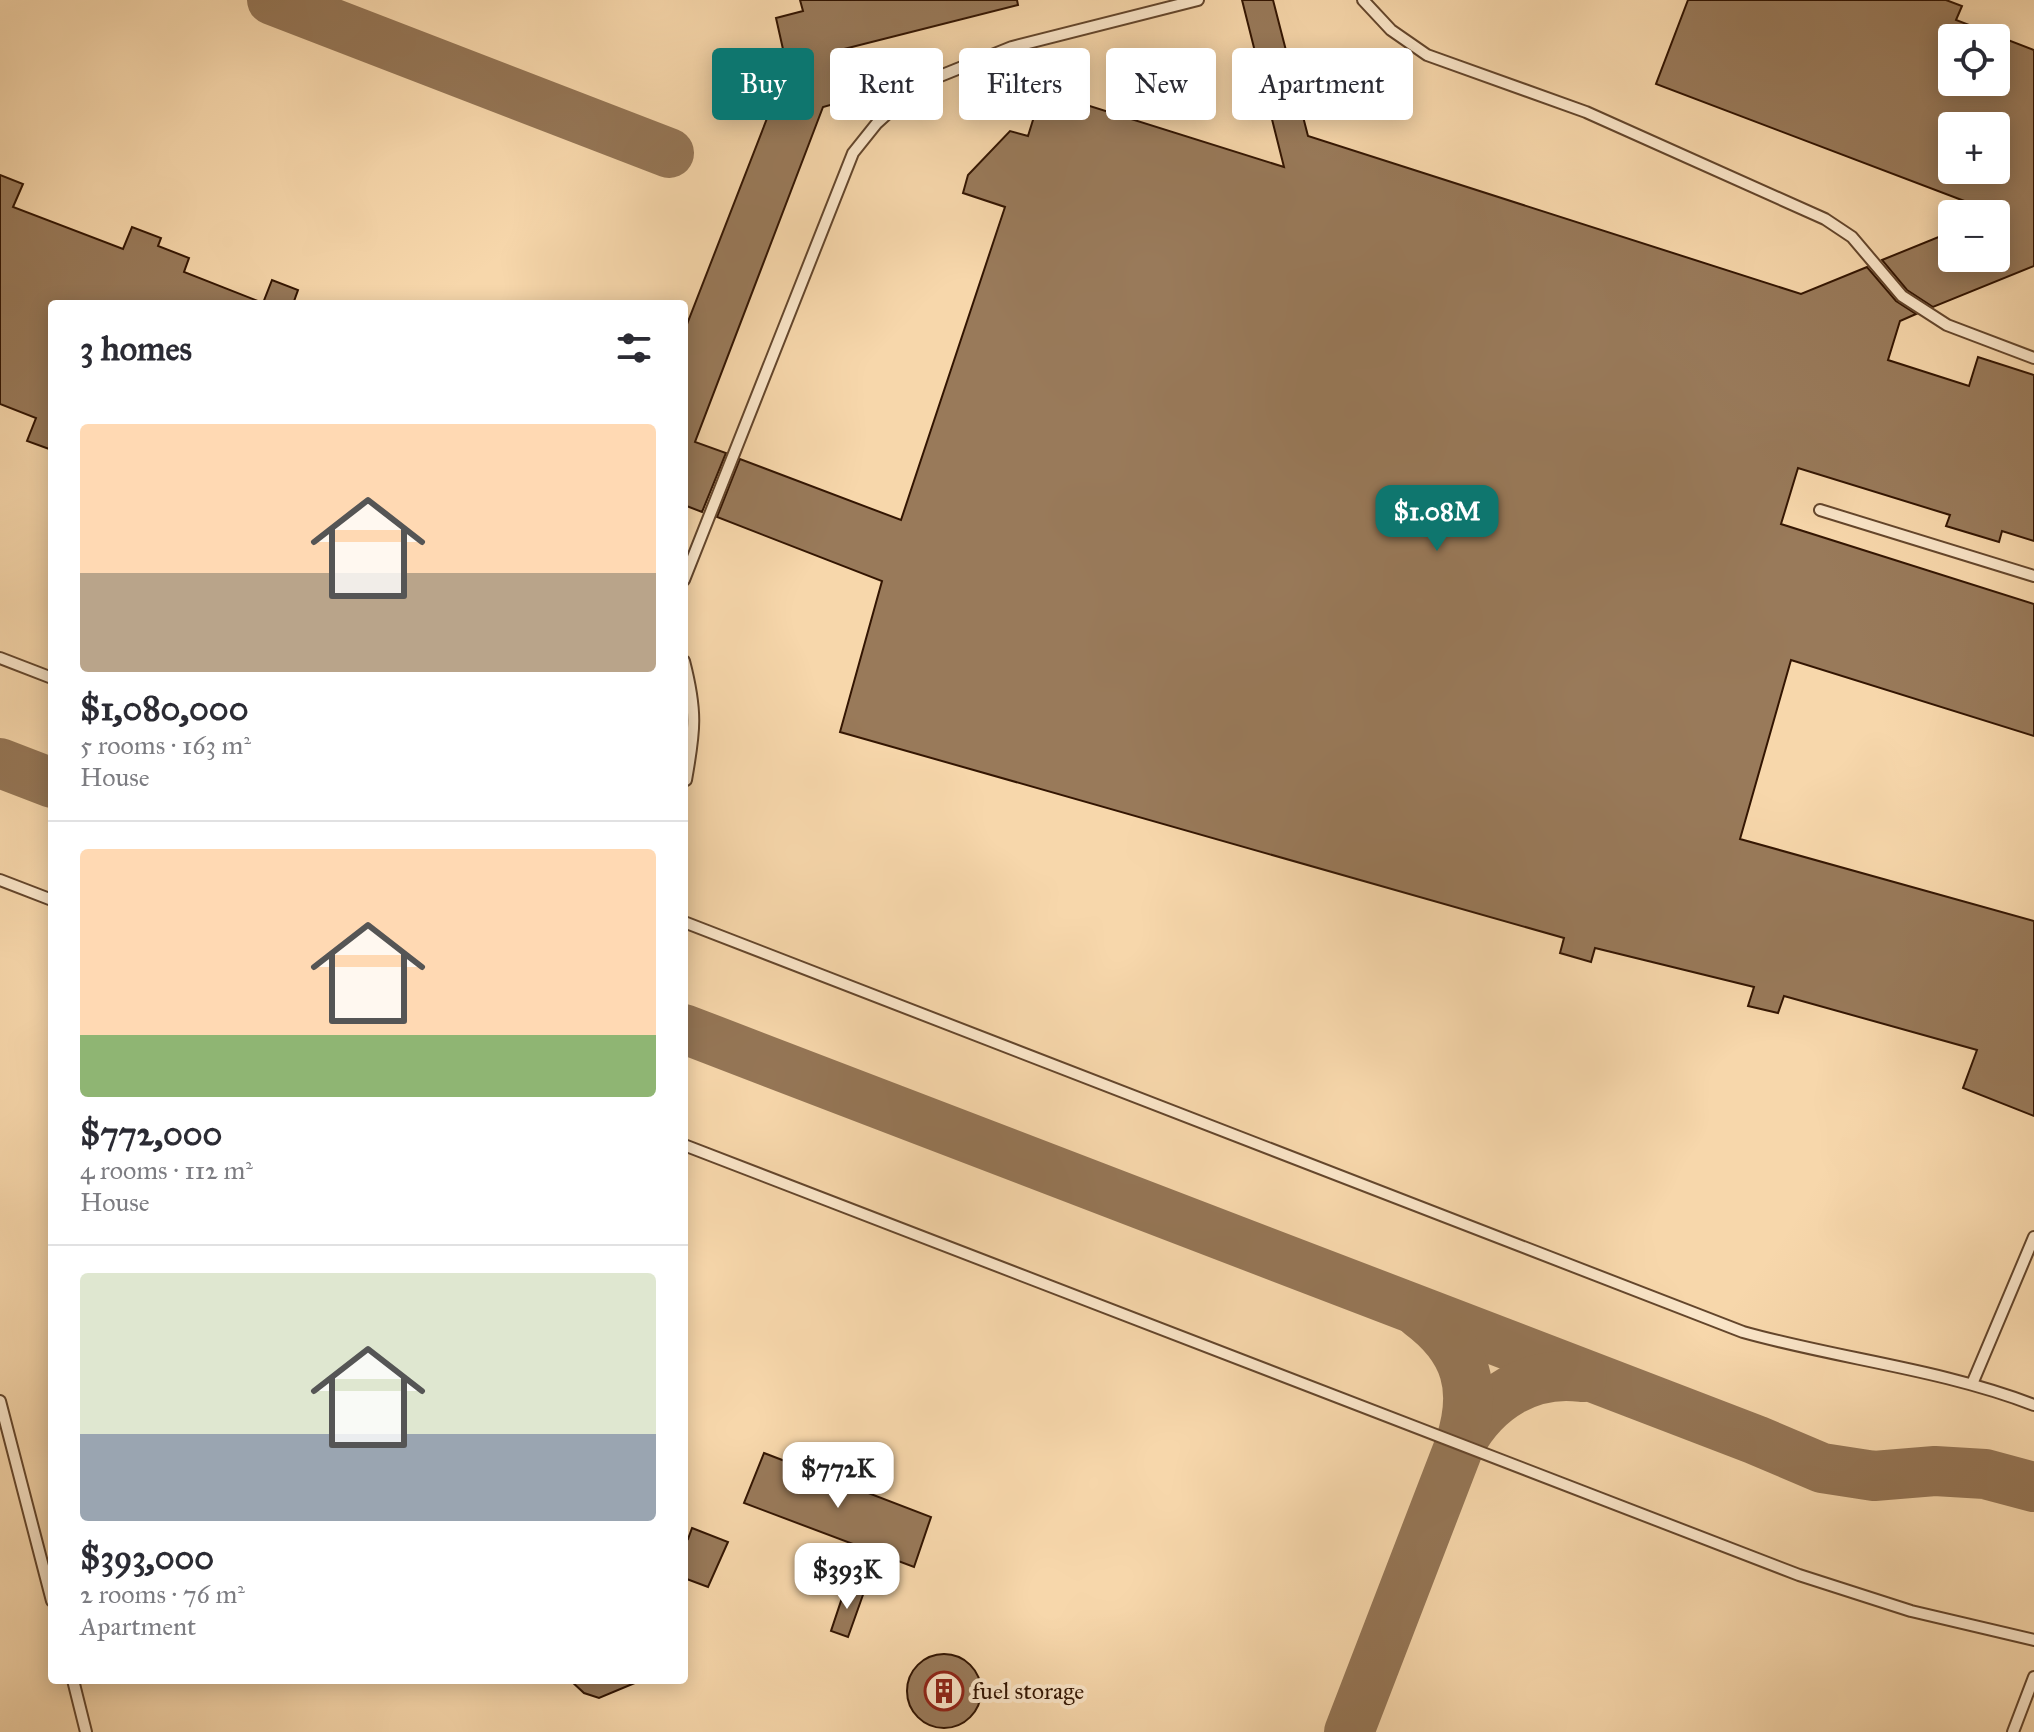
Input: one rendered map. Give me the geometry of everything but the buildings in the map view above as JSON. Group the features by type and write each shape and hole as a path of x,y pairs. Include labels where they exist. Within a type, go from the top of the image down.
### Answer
{"lane":[{"path":"688,570 853,153 877,123 920,87 1012,47 1198,0"},
{"path":"1363,0 1391,30 1427,55 1586,112 1825,219 1852,237 1902,296 1947,325 2034,358"},
{"path":"1820,510 2034,576"},
{"path":"0,658 48,676"},
{"path":"688,676 694,699 695,732 688,769"},
{"path":"0,880 48,898"},
{"path":"688,924 1743,1332 1795,1347 1972,1384 2034,1405"},
{"path":"688,1147 1799,1575 1911,1611 2034,1640"},
{"path":"1972,1384 2034,1237"},
{"path":"0,1401 48,1586"},
{"path":"2013,1732 2034,1677"},
{"path":"74,1684 86,1732"}],"taxiway":[{"path":"272,0 669,153"},
{"path":"0,763 48,781"},
{"path":"688,1031 1822,1468 1874,1476 1935,1471 1985,1474 2034,1487"},
{"path":"1349,1732 1465,1424 1468,1388 1458,1356 1449,1341 1420,1314"},
{"path":"1461,1443 1483,1413 1511,1390 1545,1378 1582,1377"}],"place":[{"name":"fuel storage","path":"944,1691"}]}
